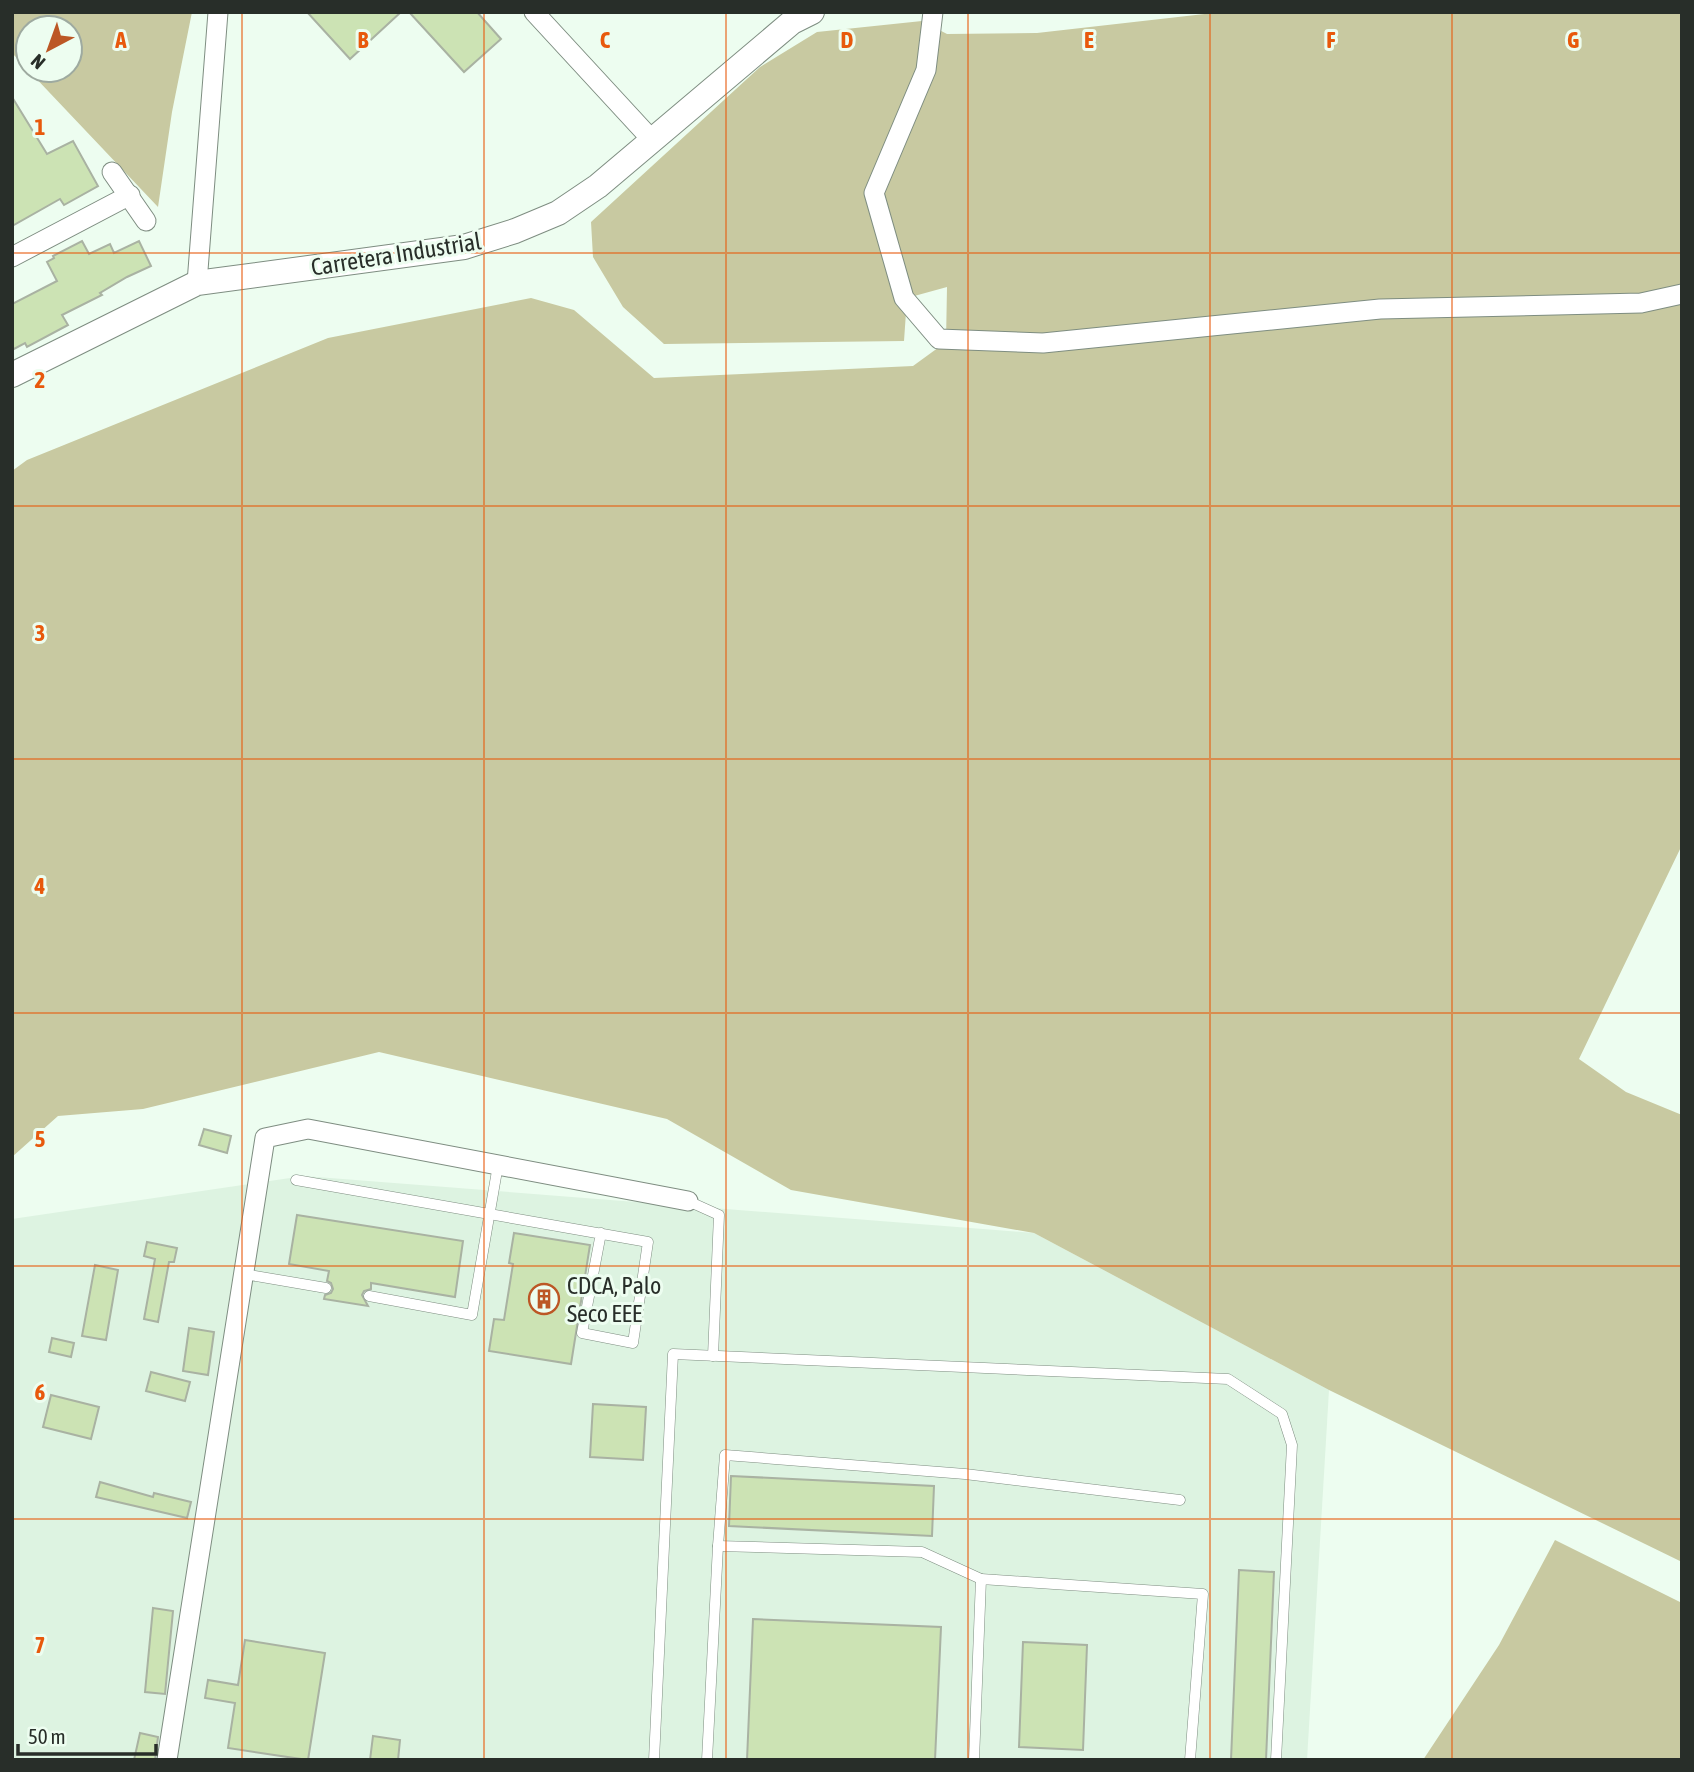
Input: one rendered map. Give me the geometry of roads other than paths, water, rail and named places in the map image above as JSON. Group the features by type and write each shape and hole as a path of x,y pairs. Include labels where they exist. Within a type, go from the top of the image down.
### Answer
{"street":[{"path":"197,283 218,12"},
{"path":"534,12 652,140"},
{"name":"Carretera Industrial","path":"12,375 197,283 451,249 515,231 558,212 597,186 792,22 812,12"},
{"path":"933,12 926,70 874,193 904,298 939,340 1042,343 1380,309 1641,303 1682,294"},
{"path":"112,172 146,221"},
{"path":"12,257 130,195"},
{"path":"167,1760 265,1138 308,1129 688,1202"}],"lane":[{"path":"369,1296 472,1315 498,1165"},
{"path":"296,1180 648,1241 633,1343 582,1333 601,1233"},
{"path":"688,1202 719,1215 713,1356"},
{"path":"244,1274 326,1288"},
{"path":"654,1760 673,1354 1228,1379 1282,1414 1292,1445 1276,1760"},
{"path":"708,1760 725,1455 965,1474 1180,1500"},
{"path":"718,1546 922,1552 981,1578 1203,1594 1190,1760"},
{"path":"974,1760 981,1578"}],"place":[{"name":"CDCA, Palo Seco EEE","path":"544,1299"}]}
